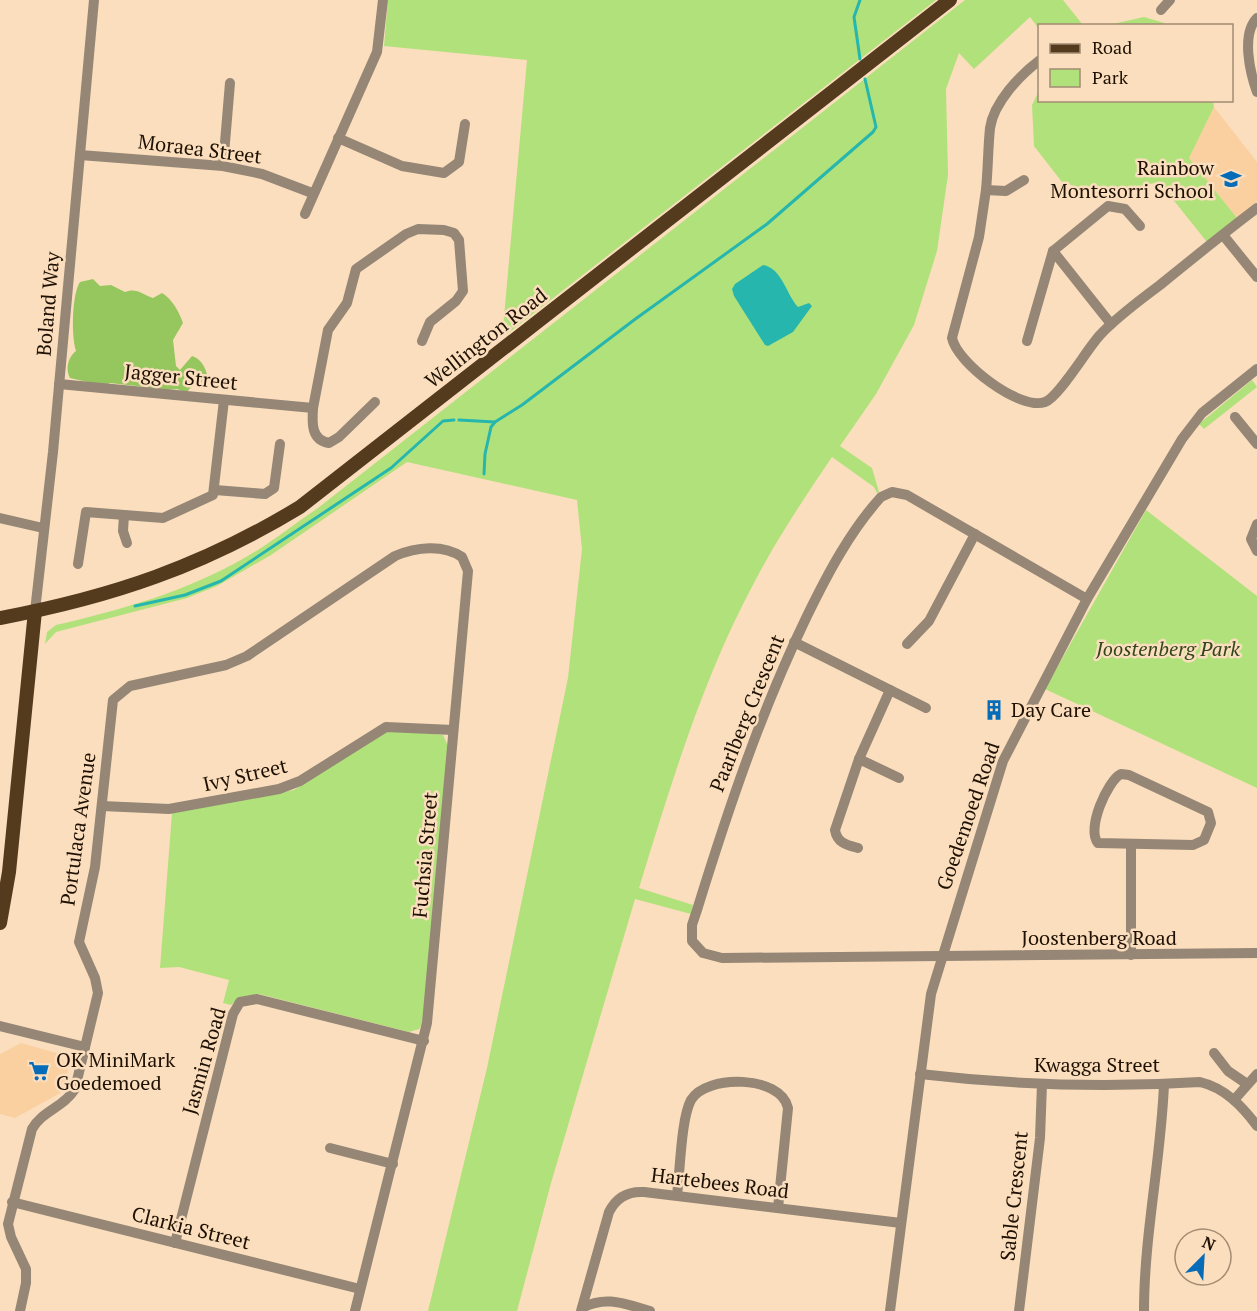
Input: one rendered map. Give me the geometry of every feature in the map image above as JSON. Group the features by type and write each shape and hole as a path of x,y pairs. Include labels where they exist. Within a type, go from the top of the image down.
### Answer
{"main road":[{"name":"Wellington Road","path":"0,618 35,611 180,570 239,543 300,507 950,0"},
{"path":"0,923 9,872 35,611"}],"street":[{"name":"Boland Way","path":"35,611 59,384 94,0"},
{"path":"305,214 312,193 377,52 383,0"},
{"path":"1161,10 1170,0"},
{"path":"1257,18 1249,32 1249,54 1257,92"},
{"path":"1038,62 1028,69 1002,100 991,123 986,190 979,237 953,335 954,344 968,364 985,378 1023,401 1042,403 1058,393 1077,363 1111,324 1257,208"},
{"path":"223,166 230,83"},
{"path":"338,138 402,166 444,173 459,162 465,124"},
{"name":"Moraea Street","path":"80,155 223,166 262,174 312,193"},
{"path":"986,190 1006,191 1024,180"},
{"path":"1027,341 1053,251 1108,206 1125,208 1140,226"},
{"path":"375,402 339,437 329,443 320,440 314,431 313,408 328,330 347,303 356,269 406,234 431,228 454,233 459,240 463,291 456,301 430,322 422,341"},
{"path":"1222,235 1257,277"},
{"path":"1053,251 1111,324"},
{"name":"Goedemoed Road","path":"890,1311 931,994 1003,761 1088,599 1189,429 1210,406 1257,369"},
{"name":"Jagger Street","path":"59,384 313,408"},
{"path":"78,564 87,512 170,517 209,499 215,489 224,400"},
{"path":"1234,417 1257,444"},
{"path":"215,489 265,494 270,492 274,488 280,444"},
{"name":"Paarlberg Crescent","path":"942,956 722,958 703,953 692,941 692,925 749,747 794,642 838,557 884,495 903,492 1088,599"},
{"path":"124,515 123,531 127,543"},
{"path":"0,518 43,528"},
{"path":"1257,524 1251,539 1257,551"},
{"path":"907,644 929,621 975,534"},
{"name":"Portulaca Avenue","path":"20,1311 27,1276 8,1230 12,1202 32,1129 41,1118 72,1094 97,1001 97,986 79,942 95,867 110,707 122,690 144,682 236,662 408,550 416,548 454,551"},
{"name":"Fuchsia Street","path":"355,1311 424,1041 432,980 468,571 462,557 454,551"},
{"path":"794,642 926,708"},
{"path":"858,848 842,843 835,830 859,759 890,690"},
{"name":"Ivy Street","path":"102,806 169,809 279,789 300,781 386,727 396,725 453,730"},
{"path":"859,759 899,778"},
{"path":"1121,774 1129,775 1205,810 1211,817 1206,837 1198,845 1131,846 1101,845 1092,834 1101,804 1114,779 1121,774"},
{"path":"1131,846 1131,956"},
{"name":"Joostenberg Road","path":"942,956 1257,953"},
{"name":"Jasmin Road","path":"175,1243 233,1014 240,1002 257,999 424,1041"},
{"path":"0,1026 85,1047"},
{"path":"1214,1053 1227,1071 1247,1084"},
{"name":"Kwagga Street","path":"920,1074 987,1082 1042,1084 1200,1082 1213,1085 1234,1101 1257,1126"},
{"path":"1234,1101 1257,1074"},
{"path":"677,1196 687,1113 692,1098 710,1085 759,1084 776,1089 787,1100 789,1117 778,1208"},
{"name":"Sable Crescent","path":"1019,1311 1039,1147 1042,1084"},
{"path":"1144,1311 1144,1279 1162,1134 1164,1084"},
{"path":"330,1148 393,1164"},
{"name":"Hartebees Road","path":"582,1310 612,1205 625,1195 637,1191 901,1223"},
{"name":"Clarkia Street","path":"12,1202 360,1289"},
{"path":"582,1310 595,1301 608,1299 650,1311"}],"shaded area":[{"name":"Rainbow Montesorri School","path":"1214,107 1257,162 1257,202 1237,218 1189,158"},
{"path":"21,1043 60,1054 68,1070 62,1092 15,1118 0,1114 0,1054"}],"green space":[{"path":"388,0 936,0 507,334 503,328 527,60 384,46"},
{"path":"965,0 1063,0 1082,24 1038,24 1038,28 1030,17 974,69 959,53 946,89 948,175 937,251 914,325 876,394 840,446 872,468 879,492 877,493 874,487 832,457 764,565 719,655 663,810 639,888 693,905 691,914 635,899 551,1183 517,1311 428,1311 487,1068 568,678 582,549 577,500 407,462 271,555 217,586 187,598 56,632 45,644 47,632 56,625 105,613 178,590 224,569 255,552 318,508"},
{"path":"1144,17 1168,24 1112,24"},
{"path":"1038,93 1038,102 1213,102 1214,107 1189,158 1237,218 1207,242 1159,182 1102,195 1062,182 1034,146 1032,105"},
{"path":"93,279 100,286 111,285 125,292 136,291 153,298 162,293 169,299 183,323 173,340 176,366 180,370 192,356 196,357 206,372 208,380 205,384 193,385 186,393 177,389 157,391 146,387 110,383 105,386 70,378 68,363 76,351 73,325 75,296 80,282"},
{"path":"1252,380 1257,387 1204,429 1199,424"},
{"name":"Joostenberg Park","path":"1146,510 1257,596 1257,788 1045,689"},
{"path":"388,730 443,735 448,746 423,1023 419,1029 409,1032 259,994 241,997 231,1005 223,1003 229,980 179,967 160,968 172,813 294,790"}],"water":[{"path":"763,265 775,271 798,307 809,303 812,306 793,332 768,346 765,345 734,296 732,289 735,284"}],"waterway":[{"path":"860,0 854,17 860,59"},
{"path":"484,474 485,454 491,427 495,422 522,405 634,320 767,224 873,132 876,127 865,79"},
{"path":"135,606 185,595 221,581 391,468 443,421 454,420"},
{"path":"459,420 495,422"}],"place":[{"name":"Rainbow Montesorri School","path":"1231,179"},
{"name":"Day Care","path":"994,710"},
{"name":"OK MiniMark Goedemoed","path":"39,1071"}]}
